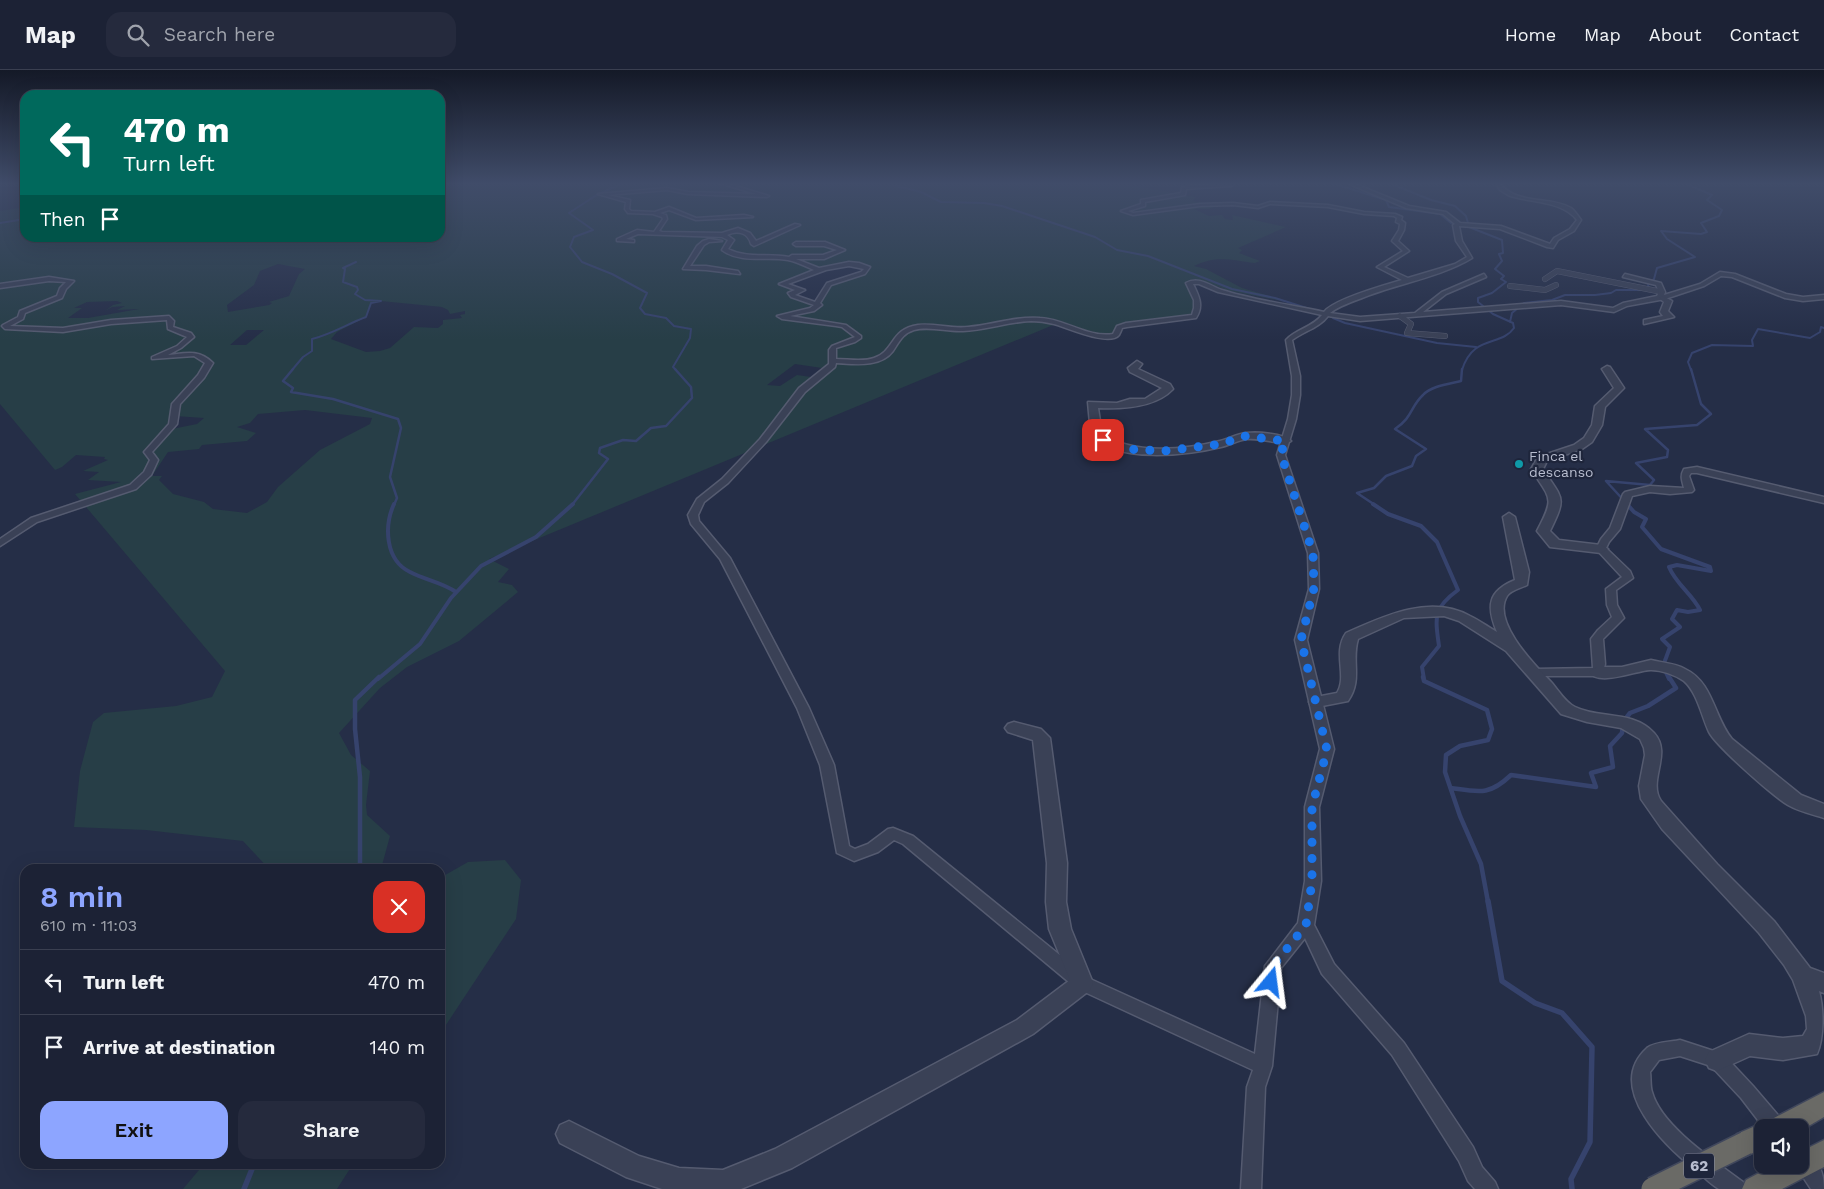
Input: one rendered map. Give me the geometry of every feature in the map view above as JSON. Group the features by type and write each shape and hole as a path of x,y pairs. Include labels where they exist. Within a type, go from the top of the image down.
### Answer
{"highway":[{"path":"1797,1119 1824,1104"},
{"name":"62","path":"1653,1189 1754,1139"},
{"path":"1764,1184 1814,1158"}],"street":[{"path":"630,235 619,240 632,241"},
{"path":"699,235 723,236 731,240 725,250 730,254 748,258 824,257 842,250 826,244 796,244"},
{"path":"750,235 754,244 774,235"},
{"path":"1400,235 1395,241 1406,251 1380,267 1407,280"},
{"path":"1251,1189 1256,1088 1263,1066 1273,966 1306,925 1312,881 1312,807 1327,750 1301,640 1314,588 1313,553 1281,454 1292,419 1296,395 1296,376 1289,340 1296,334 1320,322 1325,314 1345,302 1457,265 1470,257 1459,241 1458,235"},
{"path":"1522,235 1549,246 1553,246 1556,239 1562,235"},
{"path":"672,241 708,237 730,244"},
{"path":"730,244 705,240 696,251 693,262 685,268 706,268 738,273"},
{"path":"786,258 817,269"},
{"path":"817,304 793,296 791,294 802,290 782,284 817,269 856,264 868,268 863,273 829,284 825,288 817,308 780,316 836,324 855,333 859,337 834,347 832,350 832,365 802,390 754,450 715,491 700,501 693,515 694,522 724,558 803,708 827,765 842,849 854,855 873,848 893,833 908,840 1082,983 1263,1066"},
{"path":"1545,279 1556,271 1660,294 1668,301 1664,312 1670,317 1647,322"},
{"path":"1571,274 1563,277 1591,283 1597,280"},
{"path":"833,361 864,361 883,357 902,332 922,327 967,329 1031,319 1051,321 1094,335 1116,335 1119,328 1126,326 1194,317 1198,309 1197,300 1189,284 1193,282 1205,284 1220,291 1325,314 1360,319 1561,303 1614,310 1625,304 1660,294 1702,285 1715,275 1726,274 1785,296 1807,299 1824,297"},
{"path":"1417,314 1444,293 1484,276"},
{"path":"1625,276 1659,284 1660,294"},
{"path":"0,286 49,279 71,281 64,288 60,297 22,312 20,318 5,326 7,328 63,330 100,323 166,318 171,321 170,328 189,334 191,337 179,347 154,358 194,354 200,356 208,363 201,376 176,404 173,424 148,452 154,460 141,482 119,494 34,520 0,544"},
{"path":"1510,286 1544,290 1556,286"},
{"path":"1400,316 1411,324 1407,333 1445,336"},
{"path":"1137,364 1132,368 1134,370 1166,386 1168,389 1147,402 1130,402 1118,406 1092,404 1097,435 1112,445 1126,449 1164,451 1222,444 1244,436 1285,441"},
{"path":"1597,672 1600,665 1596,642 1600,634 1618,618 1612,605 1611,589 1628,578 1626,573 1601,549 1555,544 1543,531 1556,506 1556,498 1537,469 1542,458 1578,447 1594,434 1600,406 1619,388 1607,369"},
{"path":"1601,549 1604,541 1615,529 1626,499 1650,488 1670,491 1689,490 1685,476 1687,471 1697,470 1824,500"},
{"path":"1509,517 1522,572 1522,582 1503,591 1498,601 1498,612 1511,648"},
{"path":"1317,702 1342,697 1347,690 1349,677 1346,653 1351,636 1402,614 1445,612 1464,618 1511,648 1568,710 1577,715 1616,719 1646,734 1653,744 1654,753 1648,778 1648,795 1700,859 1756,916 1802,975 1818,1018 1818,1035 1810,1046 1783,1049 1749,1045 1717,1060"},
{"path":"1536,673 1622,672 1651,665 1678,671 1691,679 1698,688 1718,733 1726,743 1794,800 1824,811"},
{"path":"1014,728 1035,733 1041,738 1056,863 1056,902 1060,929 1082,983"},
{"path":"1306,925 1328,969 1398,1049 1466,1154 1475,1174 1488,1189"},
{"path":"1802,975 1824,982"},
{"path":"569,1134 635,1168 679,1181 723,1183 783,1159 1025,1027 1082,983"},
{"path":"1736,1189 1692,1154 1661,1125 1643,1095 1641,1070 1654,1053 1680,1048 1717,1060 1748,1092 1769,1119"},
{"path":"1814,1158 1823,1189"}],"shaded area":[{"path":"0,235 20,235 20,242 445,242 445,235 1267,235 1238,248 1242,250 1239,253 1260,261 1255,263 1217,259 1194,266 1206,269 1242,288 1293,303 1230,291 1194,280 1189,284 1196,295 1197,315 1119,328 1116,335 1104,337 1058,323 489,559 509,569 498,582 512,585 518,592 459,641 407,667 380,688 339,733 351,755 370,771 366,805 367,815 390,836 382,864 264,864 243,841 146,830 74,827 80,771 93,722 104,713 176,706 212,697 225,671 75,494 121,482 88,480 99,472 83,471 108,460 104,459 105,457 76,455 62,467 55,470 0,404","holes":["278,264 305,269 299,274 289,296 269,302 272,303 269,305 228,312 227,305 254,285 260,271","862,265 867,270 856,276 829,284 817,305 791,293 800,288 783,284 825,268","117,301 122,303 113,305 105,311 112,307 125,306 117,310 139,309 88,318 68,318 82,308 74,308 87,302","381,301 442,307 448,310 450,314 465,311 465,314 460,315 462,318 443,320 443,324 438,328 414,327 390,348 380,351 366,352 331,339 337,332 366,317 371,303","247,330 264,330 246,345 230,345","795,364 822,368 811,377 797,375 780,386 767,385","305,410 372,418 370,424 320,450 278,487 267,502 247,513 213,509 204,502 173,494 159,480 162,476 152,476 168,452 199,449 202,445 247,441 256,433 237,427 250,423 258,414","175,416 204,418 197,424 172,429"]},
{"path":"505,860 521,880 516,919 445,1026 445,875 468,862"},
{"path":"200,1169 350,1169 337,1189 183,1189"}],"waterway":[{"path":"579,235 574,237 570,247 582,262 612,274 647,293 640,308 645,314 666,318 674,326 691,329 690,338 673,367 675,369"},
{"path":"1090,235 1117,250 1148,256 1232,289 1275,298 1313,310"},
{"path":"1490,235 1502,240 1503,253 1499,254 1502,261 1495,269 1504,276 1501,279 1506,282 1492,293 1478,298 1478,302 1493,314 1510,322"},
{"path":"1510,322 1512,313 1524,303 1552,300 1565,295 1595,295 1611,293 1616,290 1650,290 1648,285 1654,279 1657,268 1695,257 1664,235"},
{"path":"292,370 303,357 312,351 312,339 366,317 371,303 381,301 365,300 355,294 358,290 357,287 343,282 345,269 343,268 356,262"},
{"path":"1333,318 1345,323 1437,343 1476,347"},
{"path":"1462,370 1473,351 1480,346 1502,338 1514,328 1513,323 1510,322"},
{"path":"1691,370 1688,362 1692,353 1712,345 1753,346 1752,340 1758,329 1810,338 1820,332 1821,327 1824,328"},
{"path":"293,369 283,381 293,388 291,392 333,399 398,419 401,428 390,477 397,498 394,505"},
{"path":"572,505 608,459 599,453 600,448 623,440 636,441 651,428 666,426 692,398 691,387 675,369"},
{"path":"1375,505 1357,493 1374,488 1386,476 1412,466 1416,456 1426,449 1395,429 1401,425 1426,392 1440,386 1461,381 1462,369"},
{"path":"1628,505 1606,481 1650,485 1654,480 1636,463 1667,457 1668,450 1645,429 1697,425 1711,414 1701,404 1691,369"},
{"path":"394,504 388,532 391,551 396,559 402,567 410,572 456,592"},
{"path":"1373,504 1388,514 1421,526 1437,542 1458,590 1440,608 1437,620 1439,646 1422,667 1424,679"},
{"path":"1627,504 1634,512 1646,519 1642,527 1661,549 1710,567 1711,571 1677,565 1669,567 1700,610 1688,612 1677,610 1672,619 1680,627 1662,639 1670,647 1663,666 1669,679"},
{"path":"378,679 420,644 451,598 481,566 536,537 572,505"},
{"path":"360,864 360,777 355,729 355,700 379,677"},
{"path":"1423,677 1424,681 1487,710 1492,729 1488,740 1460,746 1446,755 1445,772 1460,816 1481,864 1488,902"},
{"path":"1451,788 1483,791 1496,786 1511,775 1596,787 1591,773 1613,767 1610,746 1622,733 1623,722 1630,713 1648,706 1676,688 1669,677"},
{"path":"1488,901 1502,981 1535,1003 1562,1013 1592,1047 1590,1142 1571,1179 1572,1189"},
{"path":"244,1189 252,1169"}],"place":[{"name":"Finca el descanso","path":"1519,464"}],"route":[{"path":"1103,440 1126,449 1164,451 1222,444 1244,436 1285,441 1281,454 1313,553 1314,588 1301,640 1327,750 1312,807 1312,881 1306,925 1273,966 1271,982"}]}
